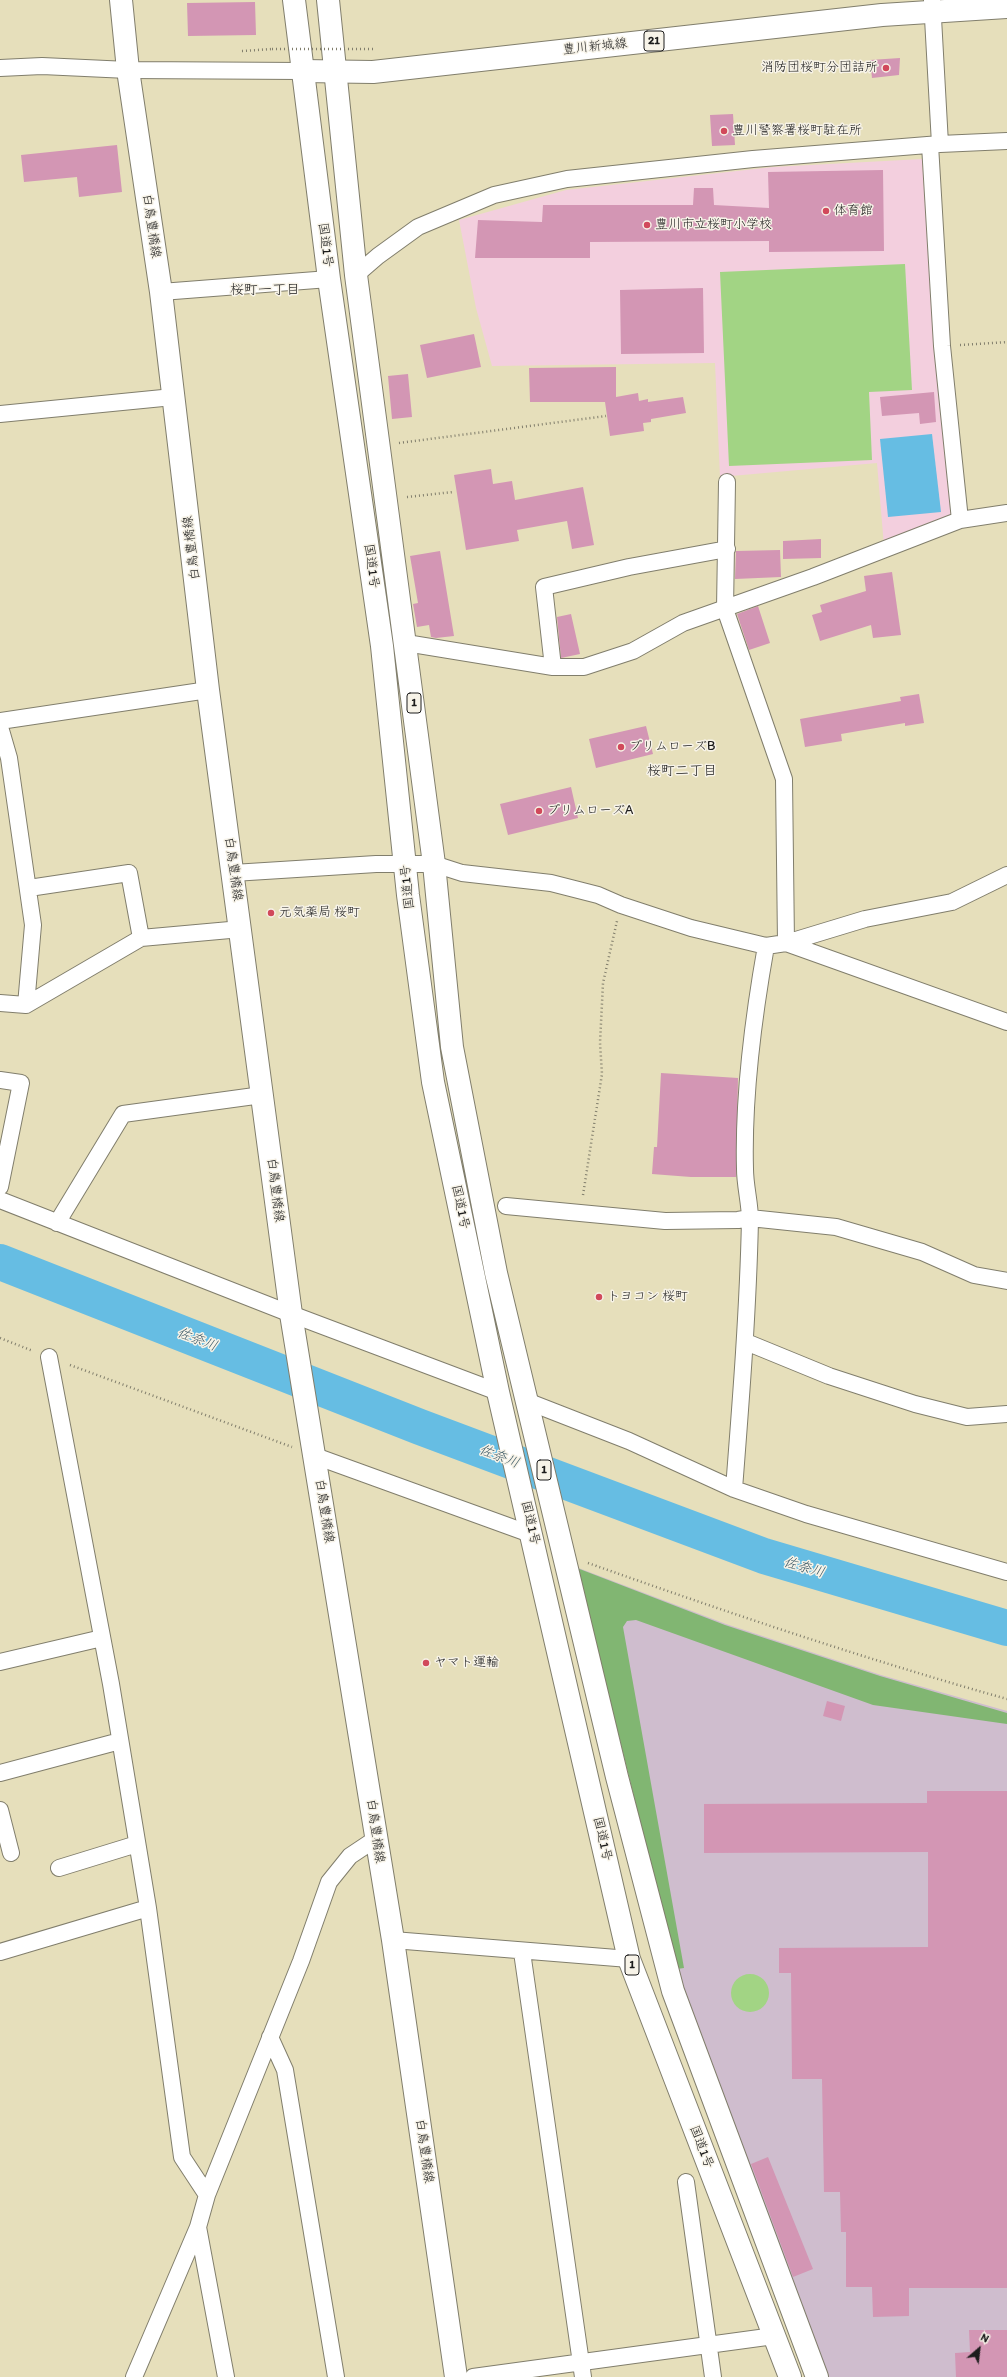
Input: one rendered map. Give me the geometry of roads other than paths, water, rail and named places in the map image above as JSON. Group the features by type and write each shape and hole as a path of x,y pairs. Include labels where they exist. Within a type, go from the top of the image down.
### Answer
{"main road":[{"name":"白鳥豊橋線","path":"121,0 128,70 160,292 208,690 291,1314 377,1838 382,1885 393,1940 456,2377"},
{"name":"国道1号","path":"294,0 329,278 382,646 406,864 433,1082 498,1392 533,1535 629,1959 790,2377"},
{"name":"国道1号","path":"328,0 337,73 356,275 406,643 434,864 452,1047 496,1272 617,1777 673,1991 817,2377"},
{"name":"豊川新城線","path":"302,70 337,73 373,72 932,6 1007,7"}],"street":[{"path":"932,6 942,346 960,520"},
{"path":"0,68 42,66 128,70 302,70"},
{"path":"356,275 378,256 418,227 494,195 567,179 753,159 1007,141"},
{"path":"160,292 329,278"},
{"path":"0,414 173,397"},
{"path":"727,482 725,609 784,779 786,943"},
{"path":"406,643 553,667 584,667 633,652 683,623 725,609 960,520 1007,512"},
{"path":"553,667 544,587 629,567 727,549"},
{"path":"0,722 208,690"},
{"path":"0,727 9,758 29,888 33,925 26,1006"},
{"path":"233,873 376,864 434,864 462,873 551,883 598,895 621,905 690,928 766,946 786,943 866,919 952,902 1007,875"},
{"path":"29,888 129,873 141,938"},
{"path":"0,1003 26,1006 141,938 241,929"},
{"path":"786,943 1007,1022"},
{"path":"734,1489 746,1342 750,1218 745,1170 749,1073 755,1008 766,946"},
{"path":"0,1080 21,1083 0,1187"},
{"path":"58,1223 123,1114 262,1095"},
{"path":"0,1200 291,1314 498,1392"},
{"path":"506,1206 665,1221 738,1220 750,1218 836,1227 922,1252 974,1276 1007,1281"},
{"path":"746,1342 829,1376 915,1404 967,1417 1007,1414"},
{"path":"49,1357 102,1638 148,1908 182,2157 207,2195"},
{"path":"528,1402 629,1441 734,1489 806,1514 1007,1572"},
{"path":"315,1456 533,1535"},
{"path":"0,1662 102,1638"},
{"path":"0,1773 120,1741"},
{"path":"0,1810 11,1854"},
{"path":"134,2377 198,2227 207,2195 301,1961 329,1882 350,1856 377,1838"},
{"path":"59,1868 137,1844"},
{"path":"0,1952 148,1908"},
{"path":"393,1940 522,1952 629,1959"},
{"path":"522,1952 582,2370"},
{"path":"270,2037 285,2070 336,2377"},
{"path":"686,2182 713,2377"},
{"path":"198,2227 226,2377"},
{"path":"473,2377 582,2370 708,2345 774,2336"}],"water":[{"path":"932,434 941,512 888,517 880,439"}],"waterway":[{"name":"佐奈川","path":"0,1262 420,1427 764,1556 1007,1628"}],"place":[{"name":"消防団桜町分団詰所","path":"886,68"},
{"name":"豊川警察署桜町駐在所","path":"724,131"},
{"name":"体育館","path":"826,211"},
{"name":"豊川市立桜町小学校","path":"647,225"},
{"name":"プリムローズB","path":"621,747"},
{"name":"プリムローズA","path":"539,811"},
{"name":"元気薬局 桜町","path":"271,913"},
{"name":"トヨコン 桜町","path":"599,1297"},
{"name":"ヤマト運輸","path":"426,1663"}],"district":[{"name":"桜町一丁目","path":"265,290"},
{"name":"桜町二丁目","path":"682,771"}]}
